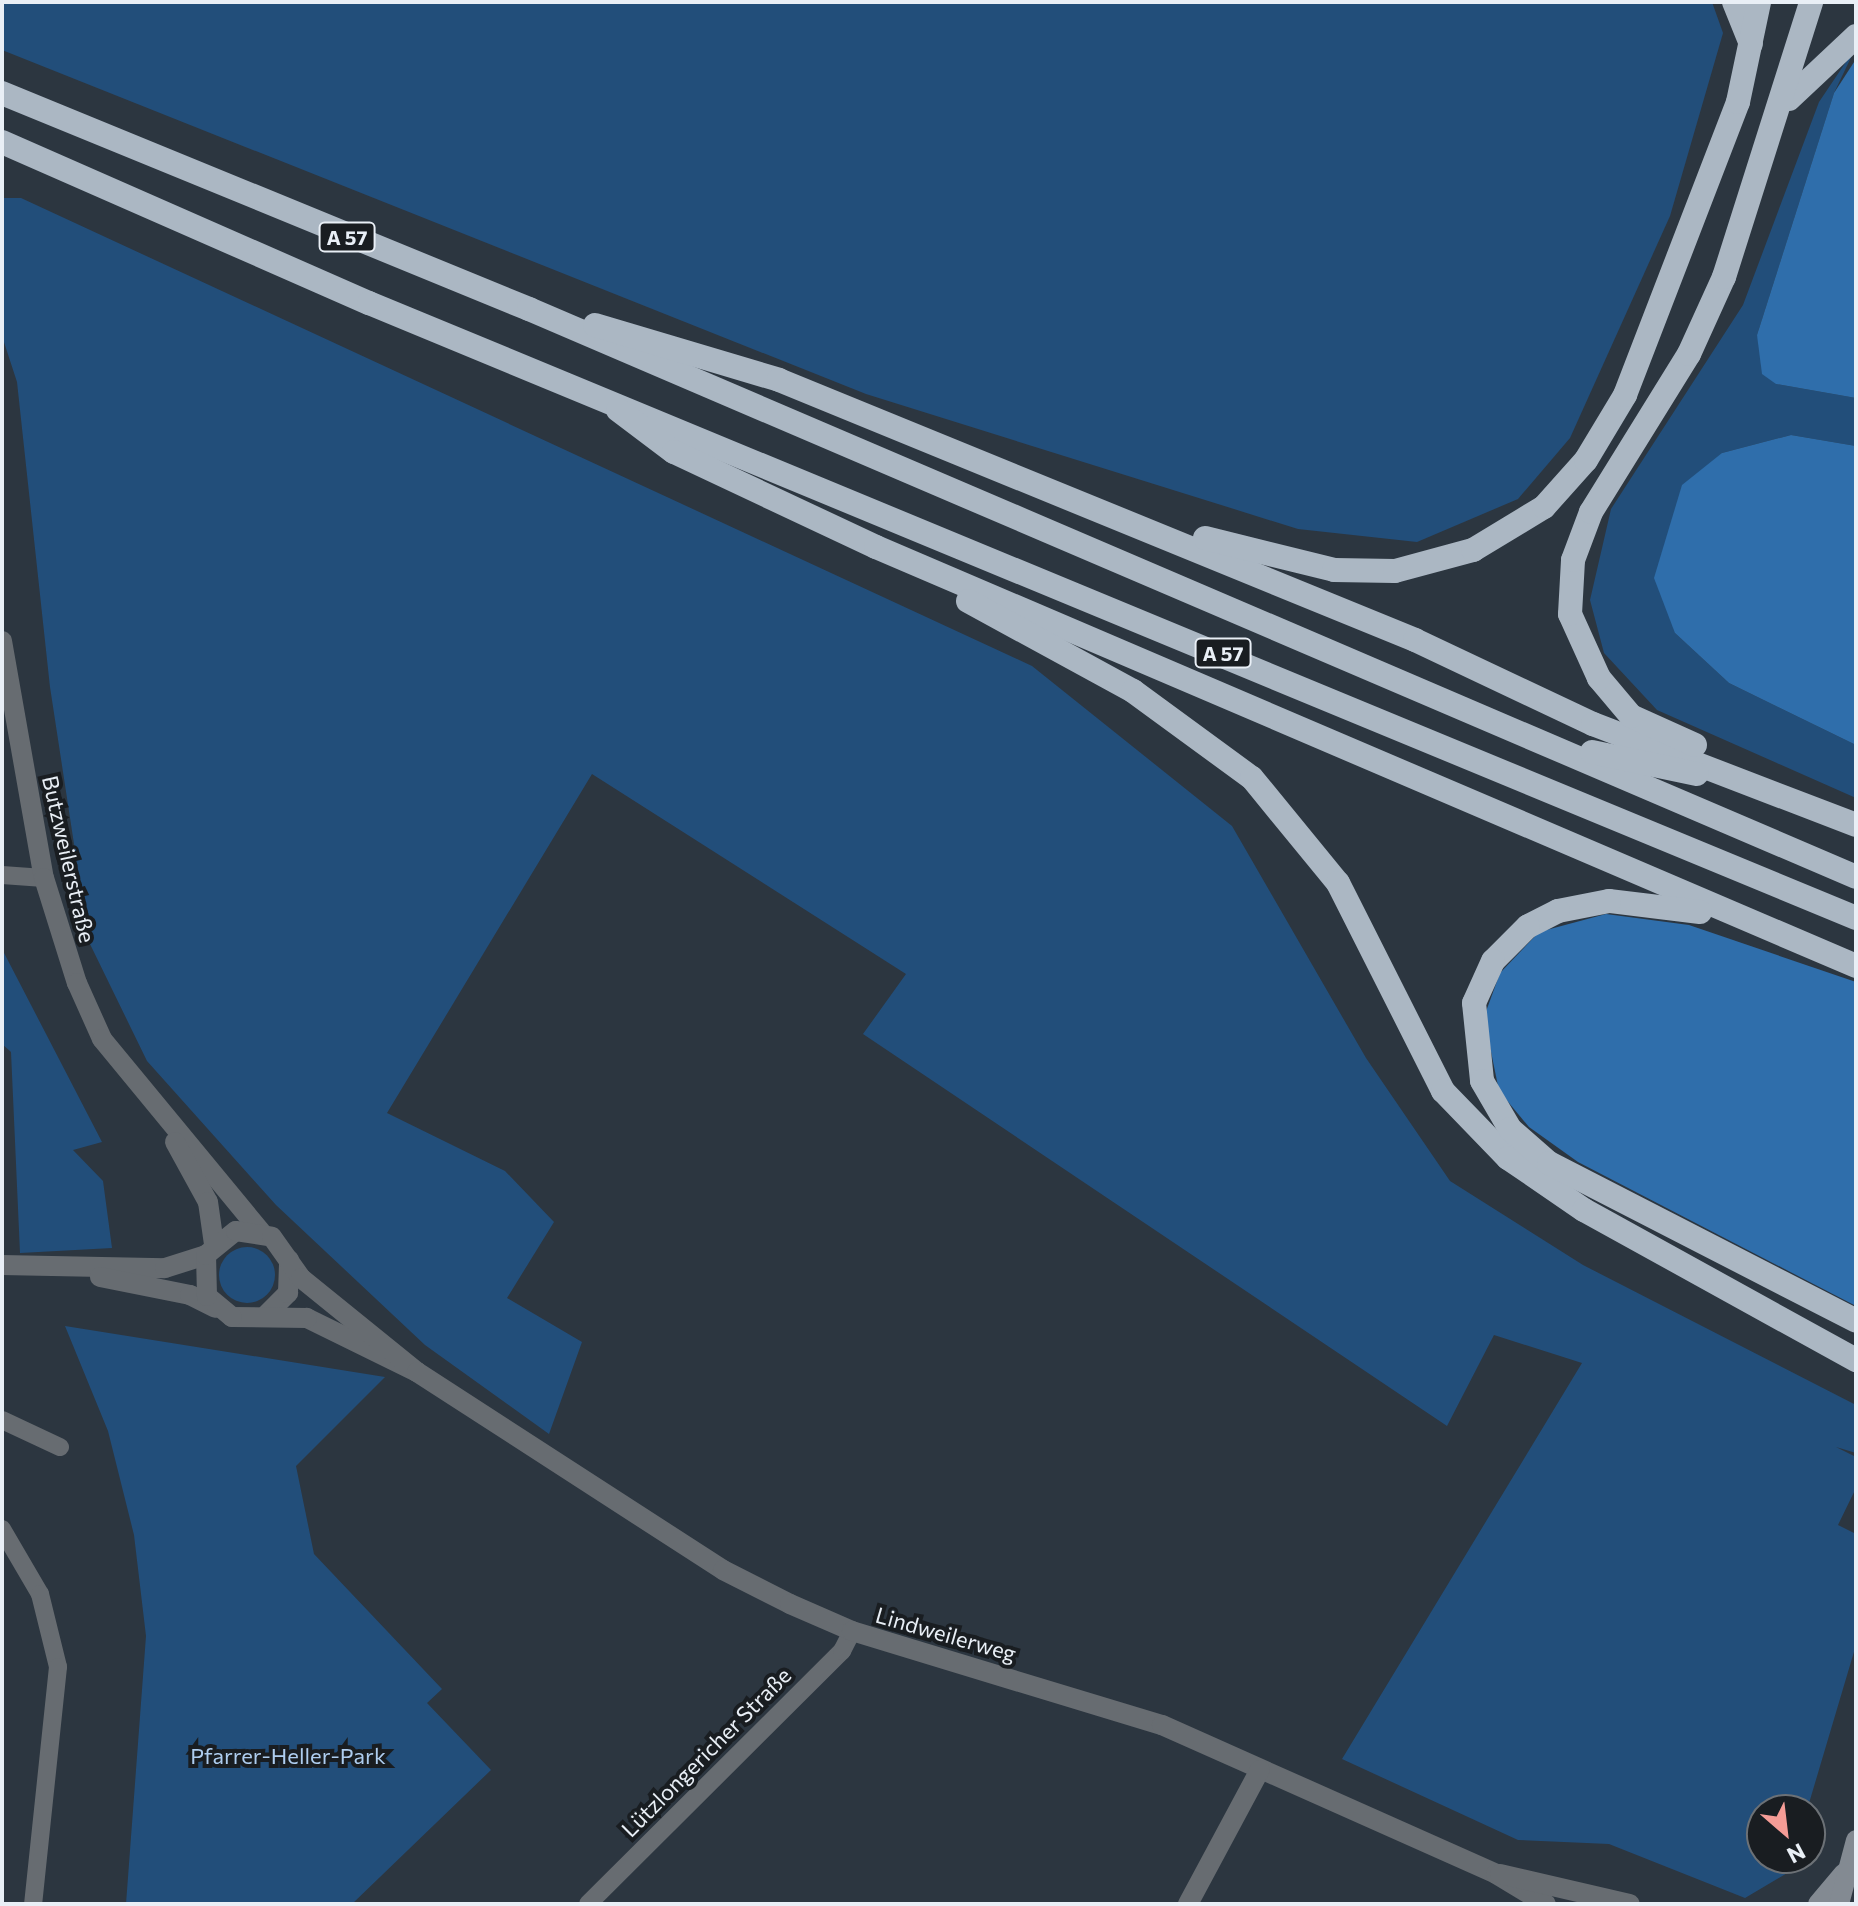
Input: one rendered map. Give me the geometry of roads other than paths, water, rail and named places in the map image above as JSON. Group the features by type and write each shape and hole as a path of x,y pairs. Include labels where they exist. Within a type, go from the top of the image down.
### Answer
{"highway":[{"path":"1734,2 1751,46"},
{"path":"1083,502 1257,553 1354,571 1428,564 1510,531 1572,478 1625,395 1738,102 1759,2"},
{"path":"1784,795 1618,704 1581,649 1570,592 1573,560 1591,512 1709,313 1782,107 1811,2"},
{"path":"1782,107 1856,36"},
{"name":"A 57","path":"2,93 529,309 1856,877"},
{"name":"A 57","path":"2,142 369,303 591,389 1856,918"},
{"name":"A 57","path":"529,309 654,340 779,380 1083,502"},
{"path":"591,389 674,452 876,547 1856,966"},
{"path":"1083,502 1593,724 1856,825"},
{"path":"876,547 1133,691 1252,778 1338,883 1443,1091 1508,1158 1584,1210 1856,1360"},
{"path":"1534,739 1784,795"},
{"path":"1749,922 1609,901 1542,918 1515,936 1485,975 1474,1003 1473,1047 1496,1109 1549,1163 1855,1321"}],"main road":[{"path":"1839,1904 1856,1840"},
{"path":"1818,1904 1849,1866"}],"street":[{"name":"Butzweilerstraße","path":"2,641 56,930 102,1039 261,1232"},
{"path":"2,875 44,878"},
{"name":"Butzweilerstraße","path":"158,1110 208,1202 210,1250"},
{"path":"2,1265 61,1269 165,1268 210,1250 236,1231 261,1232"},
{"name":"Lindweilerweg","path":"261,1232 288,1257 301,1278 417,1372 723,1570 852,1631 1127,1712 1496,1874 1546,1904"},
{"path":"210,1250 202,1281 218,1309"},
{"path":"265,1316 288,1293 288,1257"},
{"name":"Lindweilerweg","path":"61,1269 190,1295 232,1317 307,1318 417,1372"},
{"path":"2,1420 60,1447"},
{"path":"2,1529 40,1594 58,1667 33,1904"},
{"name":"Lützlongericher Straße","path":"588,1904 842,1651 852,1631"},
{"path":"1188,1904 1260,1770"},
{"name":"Lindweilerweg","path":"1496,1874 1630,1904"}],"park label":[{"name":"Pfarrer-Heller-Park","path":"288,1756"}]}
